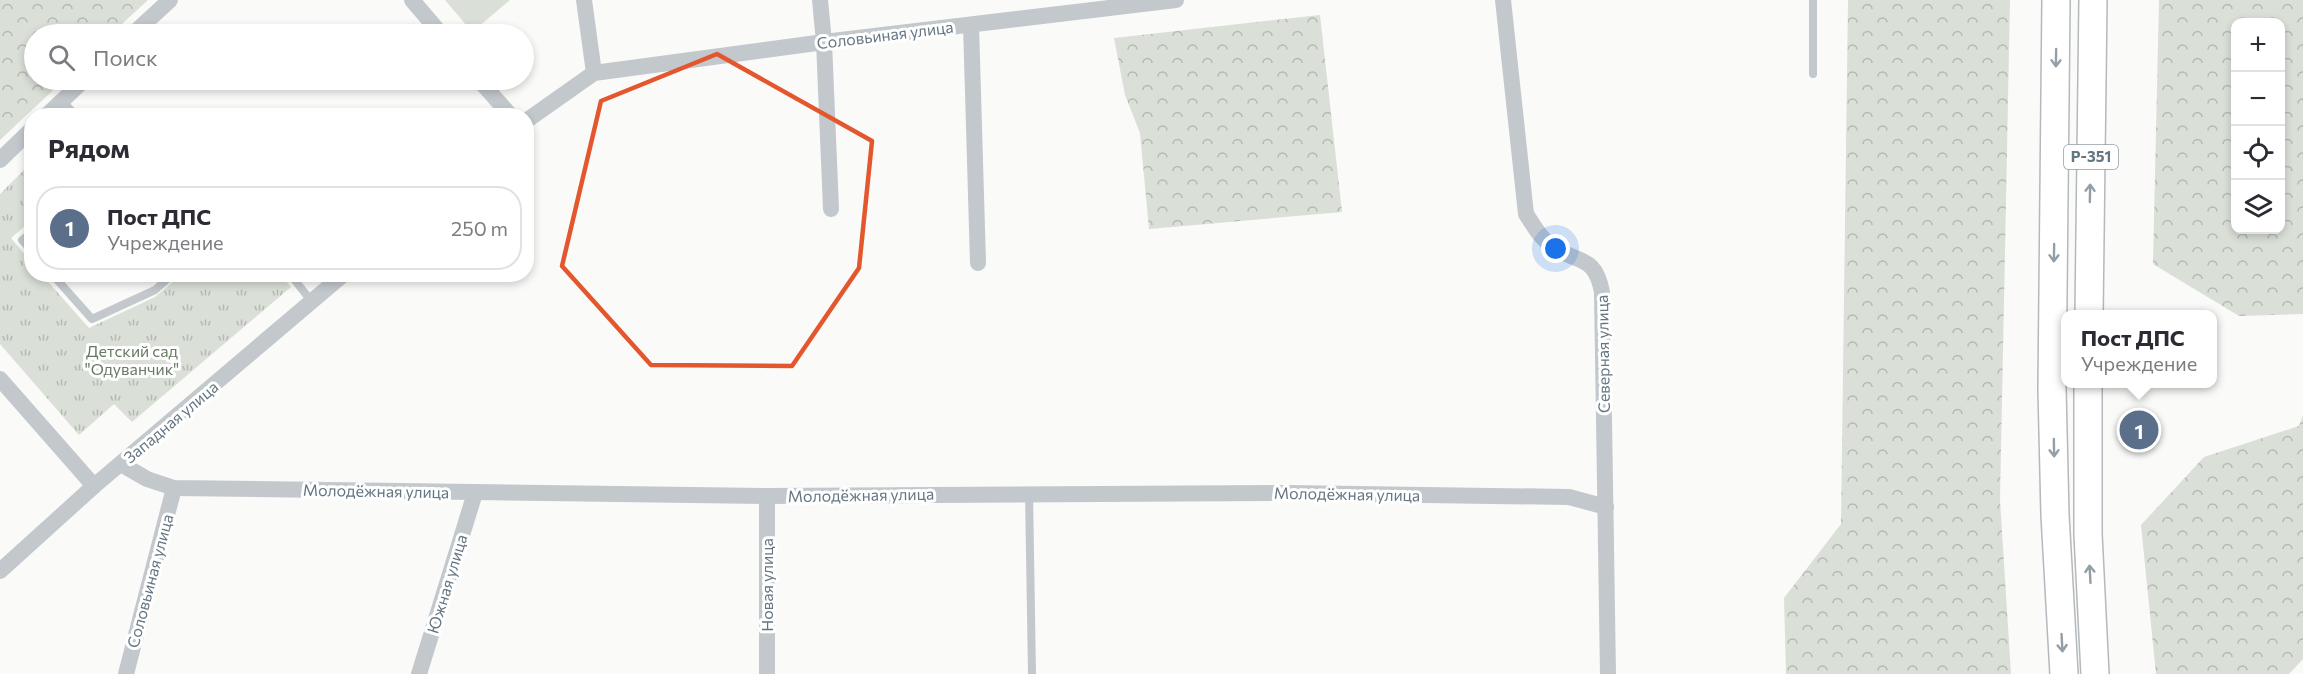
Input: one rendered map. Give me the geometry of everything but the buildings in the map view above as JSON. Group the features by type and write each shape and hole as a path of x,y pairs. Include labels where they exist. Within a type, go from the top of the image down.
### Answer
{"highway":[{"name":"Р-351","path":"2056,0 2052,389 2055,514 2064,674"},
{"name":"Р-351","path":"2089,310 2093,0"},
{"path":"2088,388 2088,534 2095,674"}],"street":[{"path":"144,24 170,0"},
{"path":"412,0 432,24"},
{"path":"534,115 594,73 584,0"},
{"path":"820,0 831,209"},
{"name":"Соловьиная улица","path":"594,73 824,42 971,26 1063,7 1176,0"},
{"name":"Северная улица","path":"1503,0 1526,214 1538,234 1553,247 1587,264 1599,274 1602,292 1608,674"},
{"path":"971,26 978,263"},
{"path":"54,108 73,90"},
{"path":"488,90 504,108"},
{"path":"0,160 24,137"},
{"name":"Западная улица","path":"0,572 94,486 335,282"},
{"path":"0,379 94,486"},
{"name":"Молодёжная улица","path":"121,464 147,479 174,488 767,496 1288,493 1558,496 1606,507"},
{"name":"Соловьиная улица","path":"126,674 174,488"},
{"name":"Южная улица","path":"419,674 475,493"},
{"name":"Новая улица","path":"767,496 767,674"}],"lane":[{"path":"1813,0 1813,74"},
{"path":"62,100 70,108"},
{"path":"59,282 92,319 155,290 164,282"},
{"path":"296,282 312,302"},
{"path":"1029,493 1032,674"}],"highlighted area":[{"path":"717,54 872,141 859,268 792,366 651,365 562,266 601,101"}],"green space":[{"path":"0,0 148,0 122,24 24,24 24,90 53,90 34,108 24,108 24,118 0,140"},
{"path":"445,0 510,0 482,24 465,24"},
{"path":"1848,0 2010,0 2000,500 2011,674 1786,674 1784,598 1841,524"},
{"path":"2159,0 2303,0 2303,314 2239,316 2153,264"},
{"path":"1320,15 1342,212 1149,229 1140,133 1125,95 1114,38"},
{"name":"Детский сад \"Одуванчик\"","path":"24,170 24,227 11,238 24,254 24,282 48,282 89,328 155,297 173,282 287,282 291,287 132,422 114,404 79,435 0,344 0,194"},
{"path":"2303,415 2303,659 2289,674 2156,674 2141,525 2204,457 2299,426"}],"place":[{"name":"Пост ДПС","path":"2139,430"}]}
